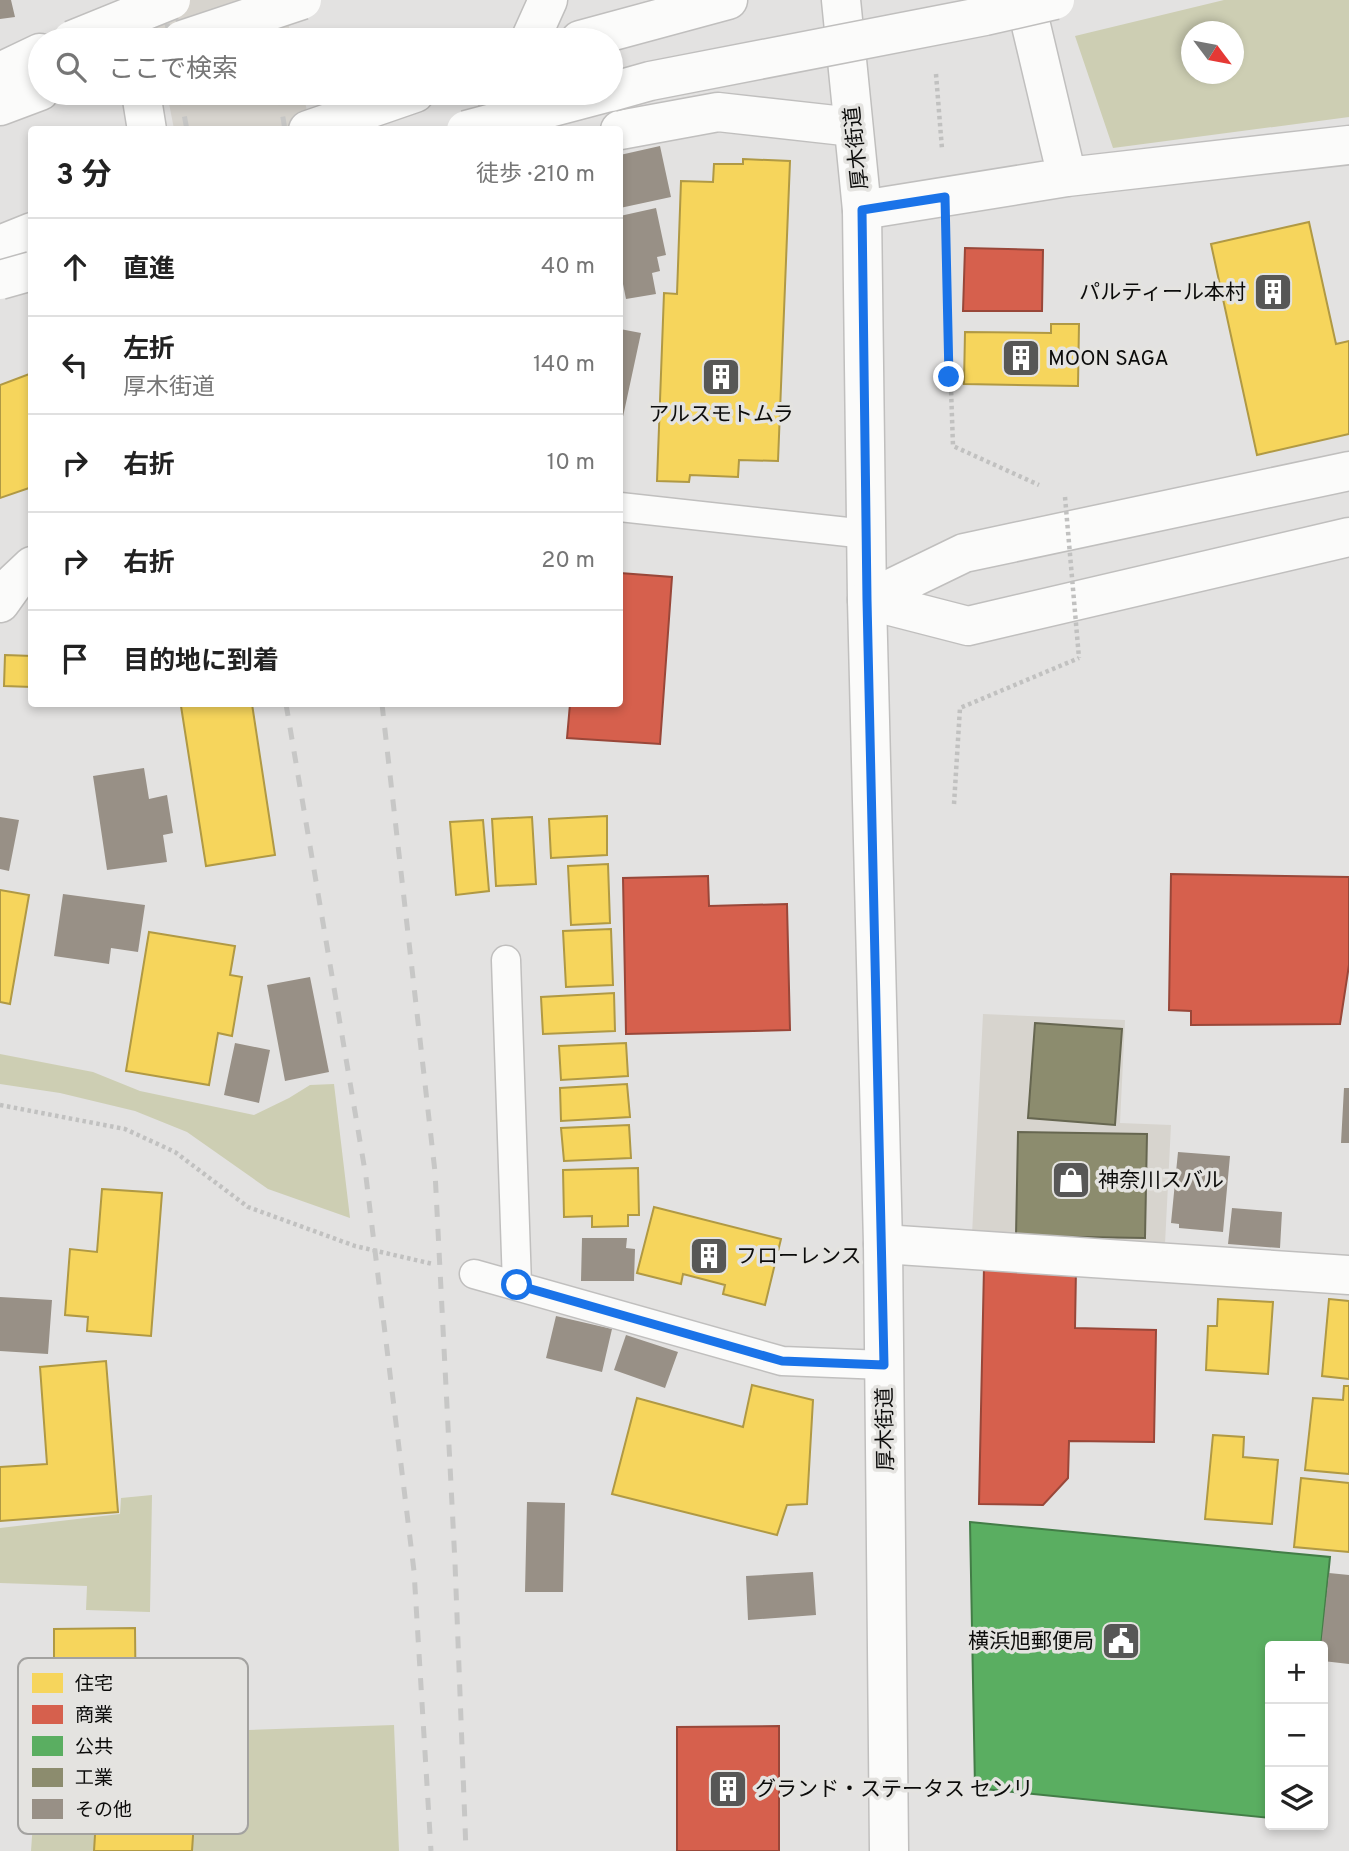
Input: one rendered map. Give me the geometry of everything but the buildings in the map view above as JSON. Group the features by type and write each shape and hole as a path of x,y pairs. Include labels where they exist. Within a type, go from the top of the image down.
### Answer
{"main road":[{"path":"125,0 130,28"},
{"path":"102,28 171,0"},
{"path":"218,28 302,0"},
{"path":"535,28 548,0"},
{"path":"623,28 728,0"},
{"name":"厚木街道","path":"841,0 862,210 867,600 883,1244 889,1851"},
{"path":"1025,0 1067,177"},
{"path":"623,88 1055,0"},
{"path":"0,72 28,59"},
{"path":"0,106 28,96"},
{"path":"143,105 146,126"},
{"path":"320,126 380,105"},
{"path":"492,126 501,105"},
{"path":"481,126 560,105"},
{"path":"623,129 718,113 853,127"},
{"path":"862,210 1067,177 1349,145"},
{"path":"0,245 28,234"},
{"path":"0,261 28,292"},
{"path":"0,280 28,272"},
{"path":"867,600 964,553 1349,471"},
{"path":"867,600 968,626 1349,537"},
{"path":"0,603 28,570"},
{"path":"883,1244 1349,1275"}],"lane":[{"path":"623,507 866,534"},
{"path":"506,960 517,1285"},
{"path":"474,1274 782,1361 884,1365"}],"path":[{"path":"935,62 945,197 953,446 1040,486"},
{"path":"954,804 960,708 1079,659 1065,497"},
{"path":"0,1105 125,1129 175,1152 248,1208 355,1246 474,1274"}],"shaded area":[{"path":"149,0 283,0 289,28 155,28"},
{"path":"169,105 306,105 310,126 173,126"},
{"name":"神奈川スバル","path":"983,1014 1125,1020 1120,1123 1171,1125 1165,1244 972,1235"}],"green space":[{"path":"1224,0 1349,0 1349,117 1113,148 1075,36"},
{"path":"0,1054 93,1072 140,1091 254,1115 310,1085 334,1084 350,1218 268,1189 187,1132 135,1111 60,1093 0,1084"},
{"path":"152,1495 150,1612 86,1610 87,1586 0,1583 0,1528 120,1514 121,1498"},
{"path":"394,1725 399,1851 31,1851 32,1834 248,1834 248,1730"}],"railway":[{"path":"163,0 168,28"},
{"path":"263,0 268,28"},
{"path":"182,105 186,126"},
{"path":"281,105 284,126"},
{"path":"287,707 366,1177 414,1571 431,1851"},
{"path":"382,707 435,1172 455,1563 466,1851"}],"place":[{"name":"パルティール本村","path":"1273,292"},
{"name":"MOON SAGA","path":"1021,358"},
{"name":"アルスモトムラ","path":"721,377"},
{"name":"神奈川スバル","path":"1071,1180"},
{"name":"フローレンス","path":"709,1256"},
{"name":"横浜旭郵便局","path":"1121,1641"},
{"name":"グランド・ステータス センリ","path":"728,1789"}],"route":[{"path":"517,1285 782,1361 884,1365 867,600 862,210 945,197 949,377"}]}
